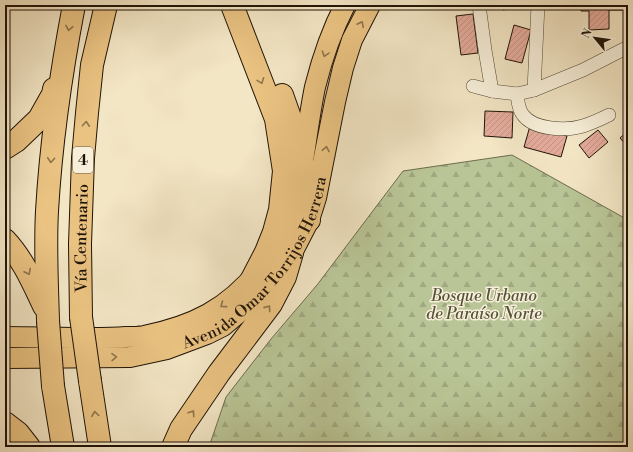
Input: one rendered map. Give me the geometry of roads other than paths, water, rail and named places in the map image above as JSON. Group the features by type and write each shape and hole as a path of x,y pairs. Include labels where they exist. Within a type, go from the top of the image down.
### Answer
{"highway":[{"name":"4","path":"63,447 53,386 48,317 46,263 47,212 51,149 65,52 74,5"},
{"name":"Vía Centenario","path":"100,447 81,317 80,244 83,158 91,72 96,43 106,5"},
{"path":"96,43 113,5"},
{"path":"232,5 276,119 284,171 280,210 274,232 266,252 252,279"},
{"path":"246,5 281,92 299,143 309,202 309,220"},
{"path":"5,148 16,141 39,119 53,94 65,52"},
{"path":"5,240 13,248 24,265 48,317"},
{"path":"172,447 181,429 219,373 271,304 280,289 292,253"},
{"path":"5,423 18,433 29,447"}],"main road":[{"name":"Avenida Omar Torrijos Herrera","path":"5,337 143,337 186,325 204,317 222,306 240,292 268,259 280,238 292,209 298,191 315,87 328,46 345,5"},
{"name":"Avenida Omar Torrijos Herrera","path":"5,358 130,357 167,349 207,334 223,326 258,296 292,253 309,220 316,198 343,68 352,40 370,5"}],"street":[{"path":"479,5 484,50 492,91"},
{"path":"534,90 538,5"},
{"path":"474,86 492,91 517,94 534,90 583,70 628,46"},
{"path":"517,94 519,108 522,114 538,125 562,129 575,128 609,115"}],"park label":[{"name":"Bosque Urbano de Paraíso Norte","path":"484,304"}]}
